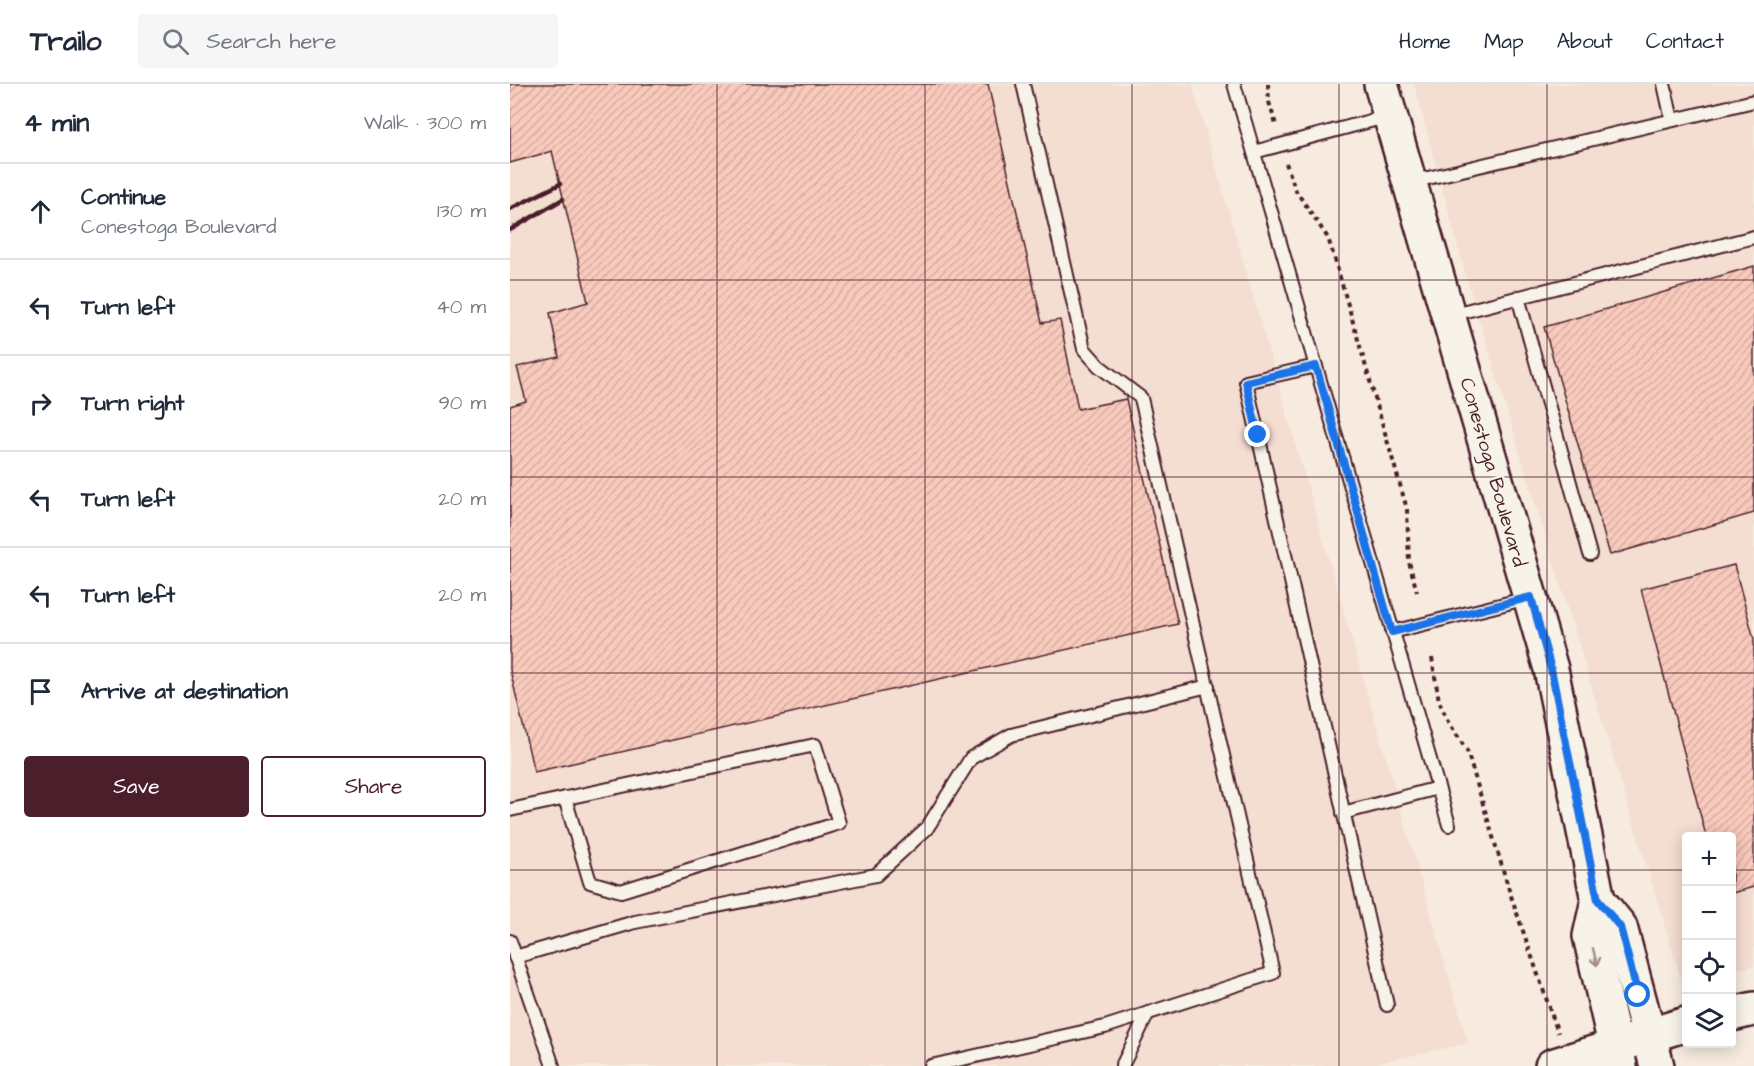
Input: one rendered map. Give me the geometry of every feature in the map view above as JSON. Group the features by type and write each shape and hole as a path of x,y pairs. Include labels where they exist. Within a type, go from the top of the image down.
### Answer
{"street":[{"name":"Conestoga Boulevard","path":"1381,84 1551,669 1598,900 1590,936 1618,1056"},
{"name":"Conestoga Boulevard","path":"1598,900 1620,927 1653,1051"},
{"path":"1736,1013 1754,1009"},
{"path":"1552,1066 1653,1051 1682,1027"}],"lane":[{"path":"931,1066 1105,1027 1273,972 1142,398 1099,366 1084,349 1023,84"},
{"path":"1234,84 1449,825"},
{"path":"1664,84 1672,120"},
{"path":"1410,183 1754,101"},
{"path":"1254,152 1390,116"},
{"path":"1449,316 1754,237"},
{"path":"1518,297 1590,554"},
{"path":"1316,366 1246,382 1387,1005"},
{"path":"1392,632 1531,597"},
{"path":"515,957 635,922 876,875 927,828 971,758 1011,735 1208,686"},
{"path":"510,810 565,798 815,745 839,823 621,891 590,882 565,798"},
{"path":"1343,813 1438,788"},
{"path":"510,941 553,1066"},
{"path":"1122,1066 1148,1013"}],"path":[{"path":"1268,84 1269,102 1276,125"},
{"path":"1286,163 1296,190 1328,238 1335,260 1407,509 1409,562 1417,592"},
{"path":"1432,658 1439,701 1448,721 1467,751 1510,893 1558,1033"}],"shaded area":[{"path":"510,84 1192,84 1468,1043 1365,1066 510,1066"},
{"path":"1414,84 1754,84 1754,965 1736,970 1736,832 1682,832 1682,982 1466,276"}],"building":[{"path":"510,84 988,84 1042,323 1060,320 1078,409 1126,399 1178,624 534,772 510,670 510,406 526,401 517,367 559,357 550,313 588,302 552,151 510,163"},
{"path":"1754,266 1754,513 1610,555 1544,327"},
{"path":"1734,565 1754,639 1754,887 1736,892 1736,832 1705,832 1641,589"}],"railway":[{"path":"510,209 560,184"},
{"path":"510,230 563,199"}],"route":[{"path":"1258,435 1246,382 1316,366 1392,632 1531,597 1551,669 1598,900 1620,927 1638,995"}]}
